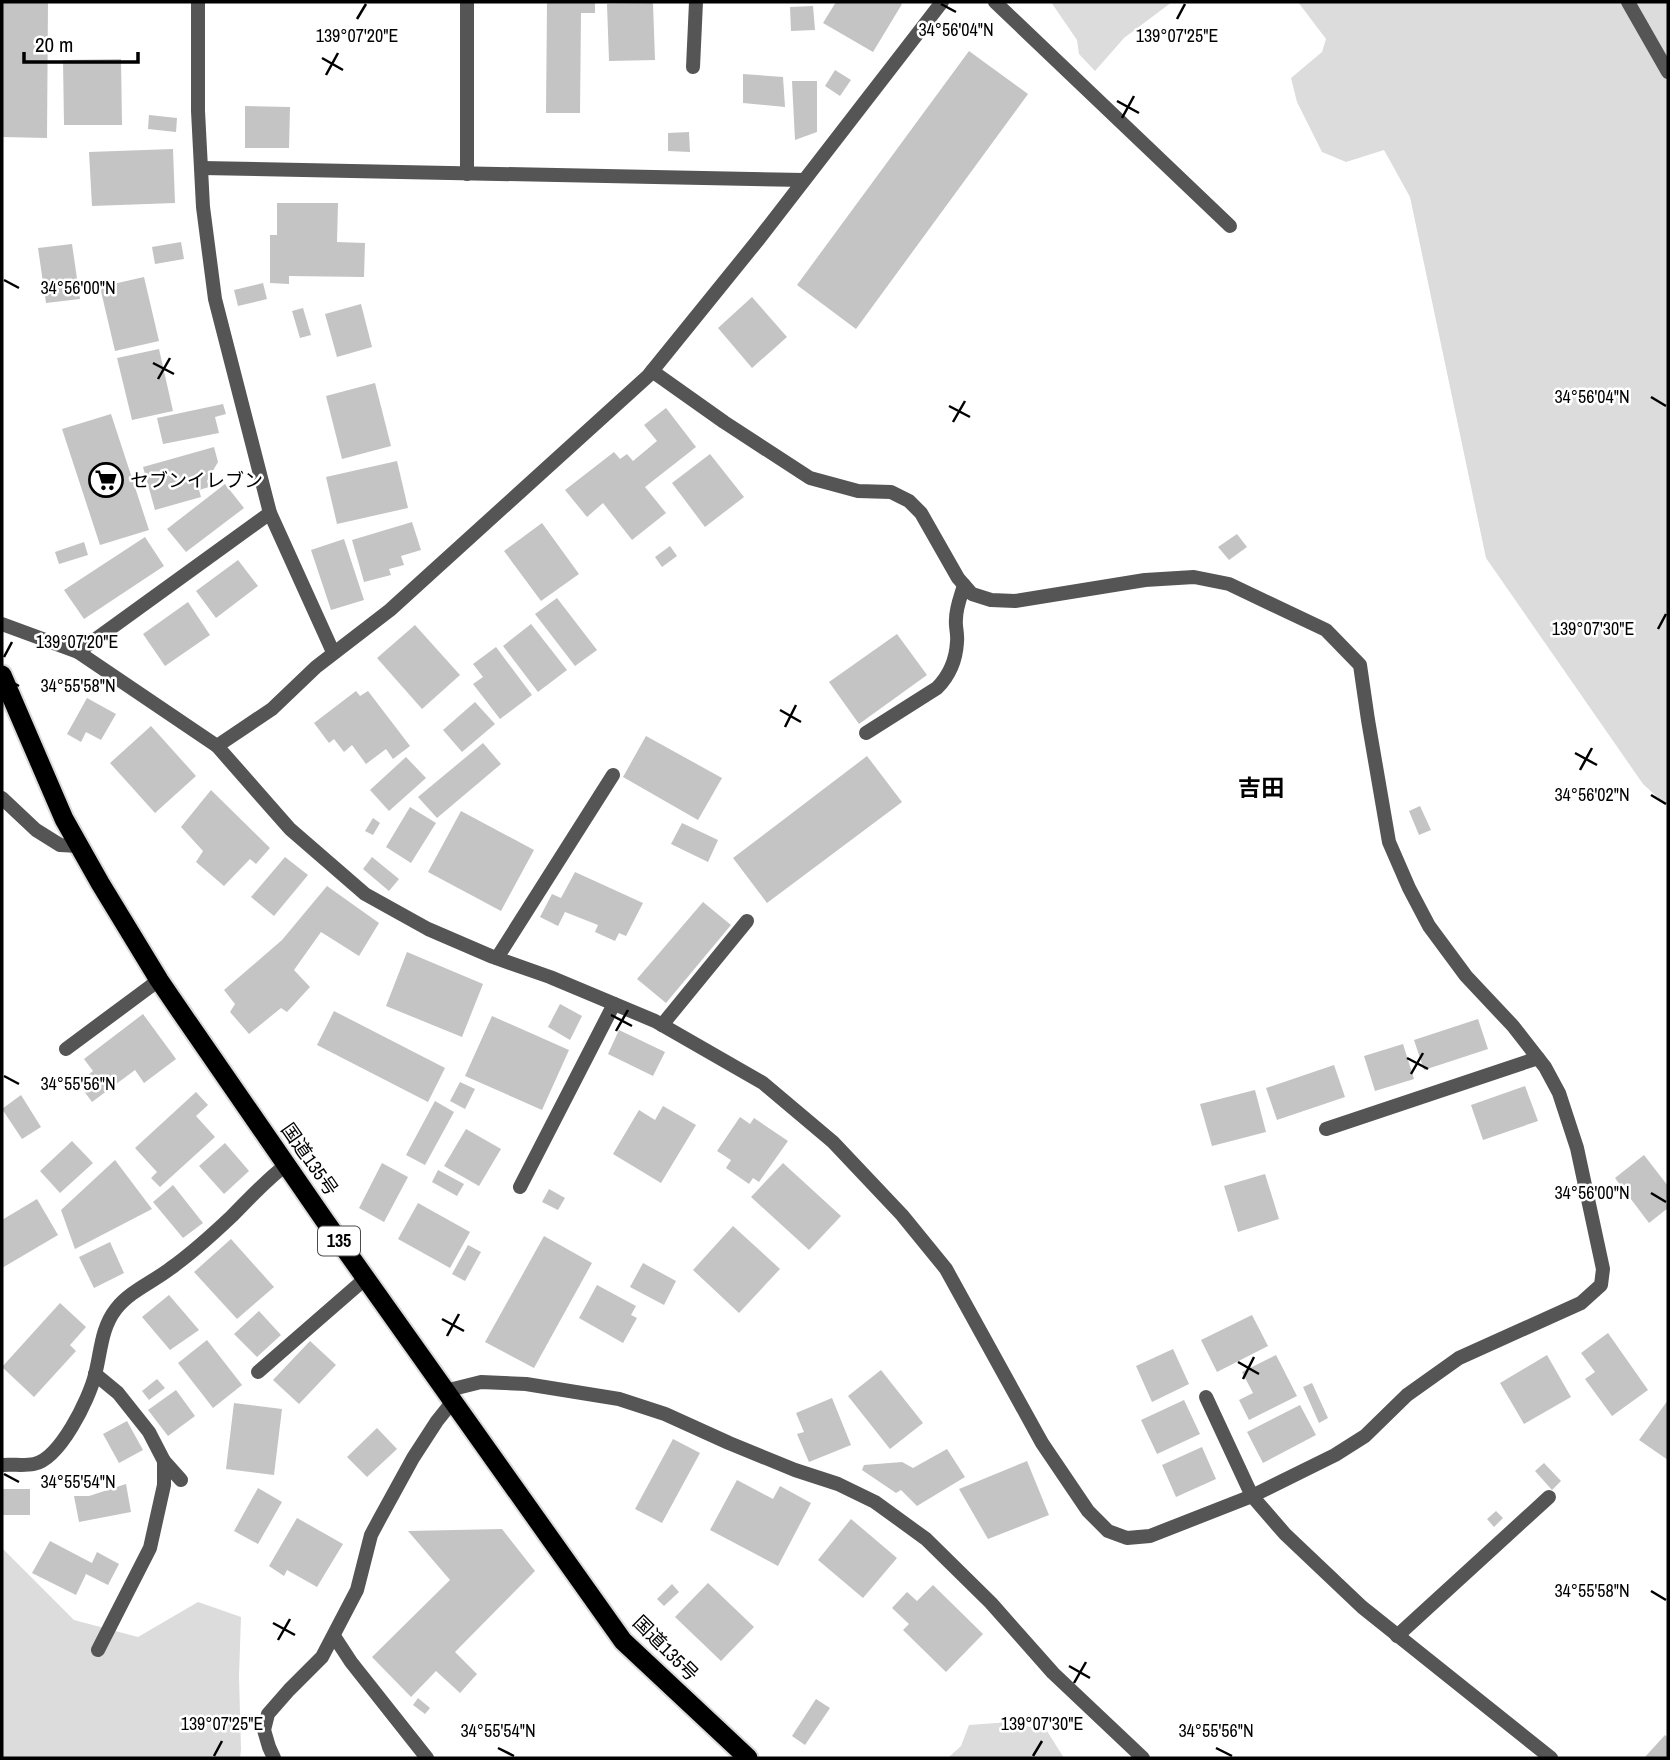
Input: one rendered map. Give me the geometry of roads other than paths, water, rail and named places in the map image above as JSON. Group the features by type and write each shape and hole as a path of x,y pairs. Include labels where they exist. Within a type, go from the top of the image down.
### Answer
{"highway":[{"name":"国道135号","path":"2,675 64,819 100,883 159,980 286,1166 623,1641 748,1758"}],"street":[{"path":"198,2 198,111 203,207 215,299 270,513 333,652"},
{"path":"467,2 467,174"},
{"path":"693,67 695,2"},
{"path":"217,746 272,709 333,652 390,610 652,371 942,2"},
{"path":"995,2 1230,226"},
{"path":"1628,2 1668,72"},
{"path":"202,168 804,180"},
{"path":"2,624 78,652 217,746 290,829 365,894 428,929 662,1025 763,1083 833,1142 902,1215 946,1269 1042,1443 1088,1511 1108,1531 1127,1538 1150,1536 1252,1496 1335,1455 1364,1436 1407,1395 1459,1358 1581,1303 1601,1285 1603,1269 1577,1149 1559,1093 1538,1058 1513,1026 1466,976 1429,926 1409,888 1389,842 1360,665 1326,630 1228,584 1194,577 1145,580 1015,601 991,600 972,594 942,552 921,513 909,500 891,492 858,491 810,478 652,371"},
{"path":"78,652 270,513"},
{"path":"866,733 937,688 946,679 954,662 958,602 964,585"},
{"path":"497,958 613,775"},
{"path":"2,798 36,830 60,845 79,846"},
{"path":"662,1025 747,921"},
{"path":"66,1049 159,980"},
{"path":"520,1187 614,1004"},
{"path":"1326,1129 1538,1058"},
{"path":"2,1465 35,1464 50,1456 85,1403 95,1374 101,1342 115,1310 127,1297 171,1269 286,1166"},
{"path":"258,1372 366,1278"},
{"path":"95,1374 118,1393 149,1432 163,1461 181,1480"},
{"path":"274,1758 264,1730 268,1714 322,1657 334,1636 358,1590 371,1535 449,1396 481,1382 526,1384 619,1399 665,1414 740,1448 838,1484 875,1502 926,1539 991,1603 1053,1673 1143,1758"},
{"path":"1206,1397 1252,1496 1285,1534 1362,1607 1551,1758"},
{"path":"98,1650 150,1548 164,1485 163,1461"},
{"path":"1397,1636 1549,1497"},
{"path":"334,1636 351,1662 427,1758"}],"place":[{"name":"セブンイレブン","path":"106,480"}],"district":[{"name":"吉田","path":"1261,788"}]}
